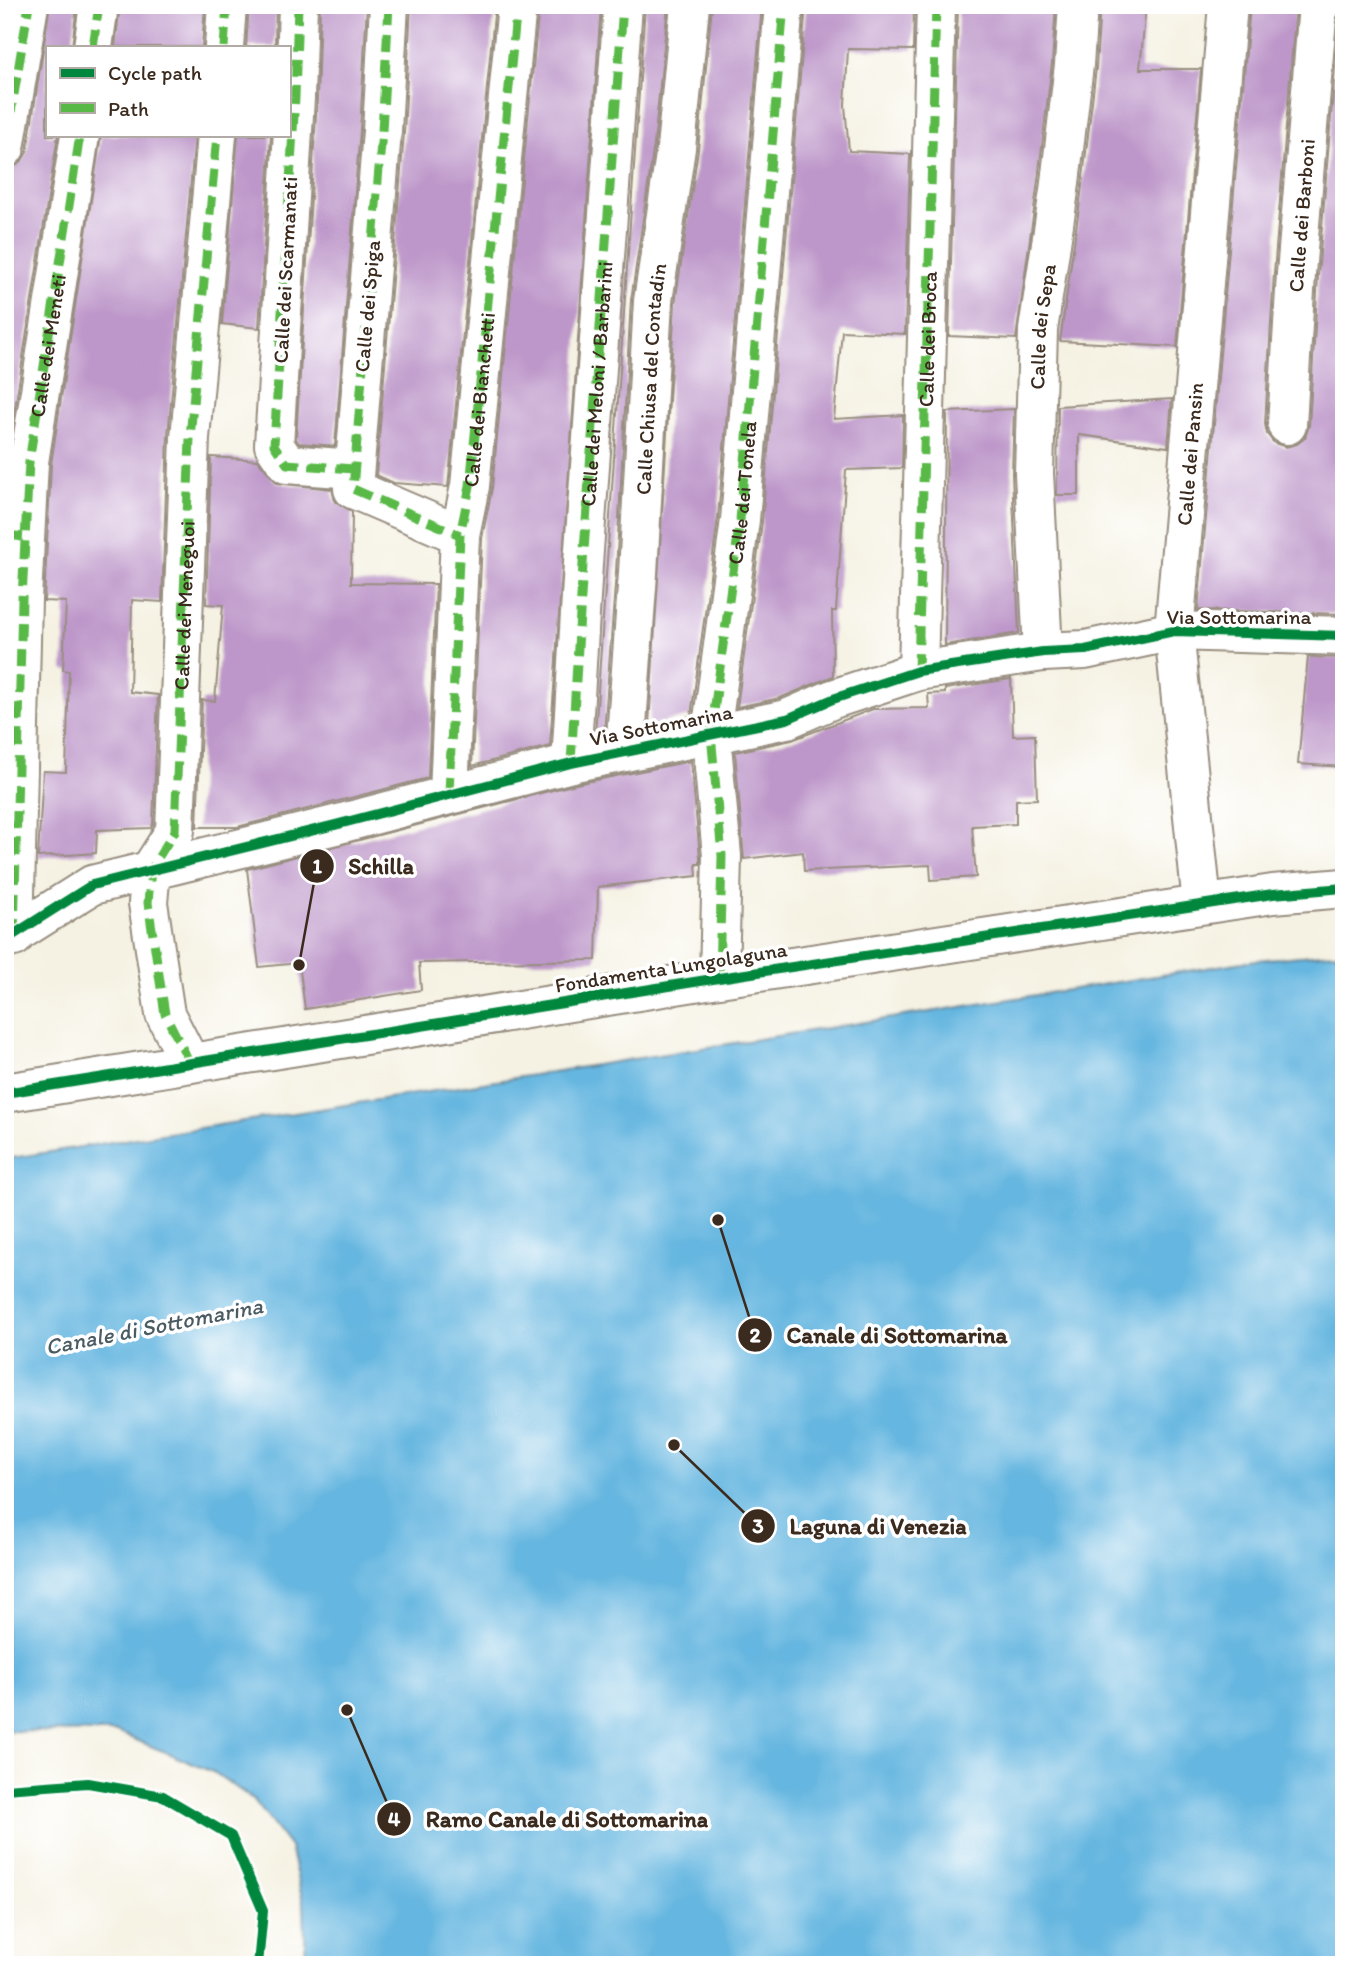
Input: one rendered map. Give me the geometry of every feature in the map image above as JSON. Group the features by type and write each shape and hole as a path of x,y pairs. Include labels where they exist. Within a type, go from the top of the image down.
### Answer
{"street":[{"path":"5,148 29,5"},
{"path":"93,46 99,5"},
{"path":"224,46 227,5"},
{"name":"Calle dei Scarmanati","path":"299,5 274,445 287,464 354,469"},
{"name":"Calle dei Spiga","path":"354,469 382,131 389,5"},
{"name":"Calle dei Bianchetti","path":"449,794 460,535 470,486 517,5"},
{"name":"Calle dei Meloni / Barbarini","path":"571,763 623,5"},
{"name":"Calle Chiusa del Contadin","path":"625,752 653,301 676,148 690,5"},
{"name":"Calle dei Tonela","path":"719,978 722,856 710,734 740,520 784,5"},
{"name":"Calle dei Broca","path":"918,671 936,5"},
{"name":"Calle dei Sepa","path":"1042,652 1034,473 1038,330 1059,191 1074,65 1078,5"},
{"name":"Calle dei Pansin","path":"1202,904 1174,631 1228,5"},
{"name":"Calle dei Barboni","path":"1287,425 1296,274 1318,5"},
{"name":"Calle dei Meneti","path":"10,938 22,599 15,536 80,136"},
{"name":"Calle dei Meneguoi","path":"190,1063 164,1014 148,903 151,869 175,831 190,438 217,136"},
{"path":"354,469 353,489 460,535"},
{"name":"Via Sottomarina","path":"10,938 92,885 571,763 787,719 832,699 918,671 1042,652 1085,650 1174,631 1344,636"},
{"name":"Fondamenta Lungolaguna","path":"5,1093 719,978 1202,904 1344,888"}],"water":[{"path":"1344,952 1344,1965 306,1965 304,1906 290,1847 254,1800 215,1773 117,1732 5,1731 5,1159 1256,960"}],"building":[{"path":"50,5 77,5 72,46 46,46 46,136 58,136 7,459 5,498 5,169 13,168 21,162 27,152"},
{"path":"120,5 205,5 202,46 115,46"},
{"path":"249,5 276,5 275,46 246,46"},
{"path":"320,5 367,5 335,446 299,443 296,439 317,99"},
{"path":"411,5 495,5 448,487 394,483 376,475 404,133"},
{"path":"539,5 601,5 550,746 472,766 482,538 492,488"},
{"path":"645,5 668,5 654,145 631,300 604,734 595,736"},
{"path":"712,5 762,5 718,518 691,716 649,725 675,303 698,150"},
{"path":"806,5 914,5 913,50 848,49 845,105 849,151 910,154 905,334 842,331 834,419 903,415 902,468 846,470 836,611 832,611 833,676 780,698 737,707 762,522"},
{"path":"958,5 1056,5 1052,63 1016,339 949,336"},
{"path":"1100,5 1146,5 1140,69 1201,69 1177,347 1060,341 1096,68"},
{"path":"1250,5 1296,5 1274,273 1265,424 1267,434 1274,443 1286,447 1305,438 1309,426 1340,5 1344,5 1344,614 1198,610"},
{"path":"101,136 195,136 168,436 162,602 132,600 130,692 158,695 153,824 151,828 97,830 96,853 38,857 43,771 66,772 69,671 63,670 66,602 44,601 51,464"},
{"path":"238,136 271,136 259,328 222,324"},
{"path":"1172,399 1168,447 1079,435 1079,495 1057,495 1058,406"},
{"path":"1014,409 1012,474 1019,633 945,645 947,412"},
{"path":"211,457 258,460 277,483 332,489 335,501 352,512 351,583 436,584 428,778 237,827 197,827 202,700 215,701 223,605 206,604"},
{"path":"1308,657 1344,658 1344,767 1298,764"},
{"path":"1011,679 1013,736 1035,735 1037,799 1016,800 1016,824 972,826 976,877 931,880 930,865 804,871 803,852 744,859 735,752 792,740 873,709 929,708 928,694 945,693 945,689"},
{"path":"691,761 700,857 700,864 696,864 697,876 598,887 596,960 419,963 421,990 305,1009 299,963 259,967 247,869 576,784"}],"marked path":[{"path":"5,148 29,5"},
{"path":"93,46 99,5"},
{"path":"224,46 227,5"},
{"path":"298,5 274,445 287,464 354,469"},
{"path":"389,5 382,131 353,489 460,535"},
{"path":"449,794 460,535 470,486 517,5"},
{"path":"571,763 623,5"},
{"path":"719,978 722,856 711,734 740,520 784,5"},
{"path":"918,671 936,5"},
{"path":"14,937 22,599 29,462 80,136"},
{"path":"190,1063 165,1014 148,903 151,869 175,831 190,438 217,136"},
{"path":"5,535 26,537"}],"cycle path":[{"path":"5,940 92,885 571,763 787,719 833,699 918,671 1043,652 1085,650 1174,631 1344,636"},
{"path":"5,1093 719,978 1273,894 1344,888"},
{"path":"5,1789 88,1783 163,1796 231,1836 263,1911 258,1965"}],"place":[{"name":"Schilla","path":"299,965"},
{"name":"Canale di Sottomarina","path":"718,1220"},
{"name":"Laguna di Venezia","path":"674,1445"},
{"name":"Ramo Canale di Sottomarina","path":"347,1710"}]}
